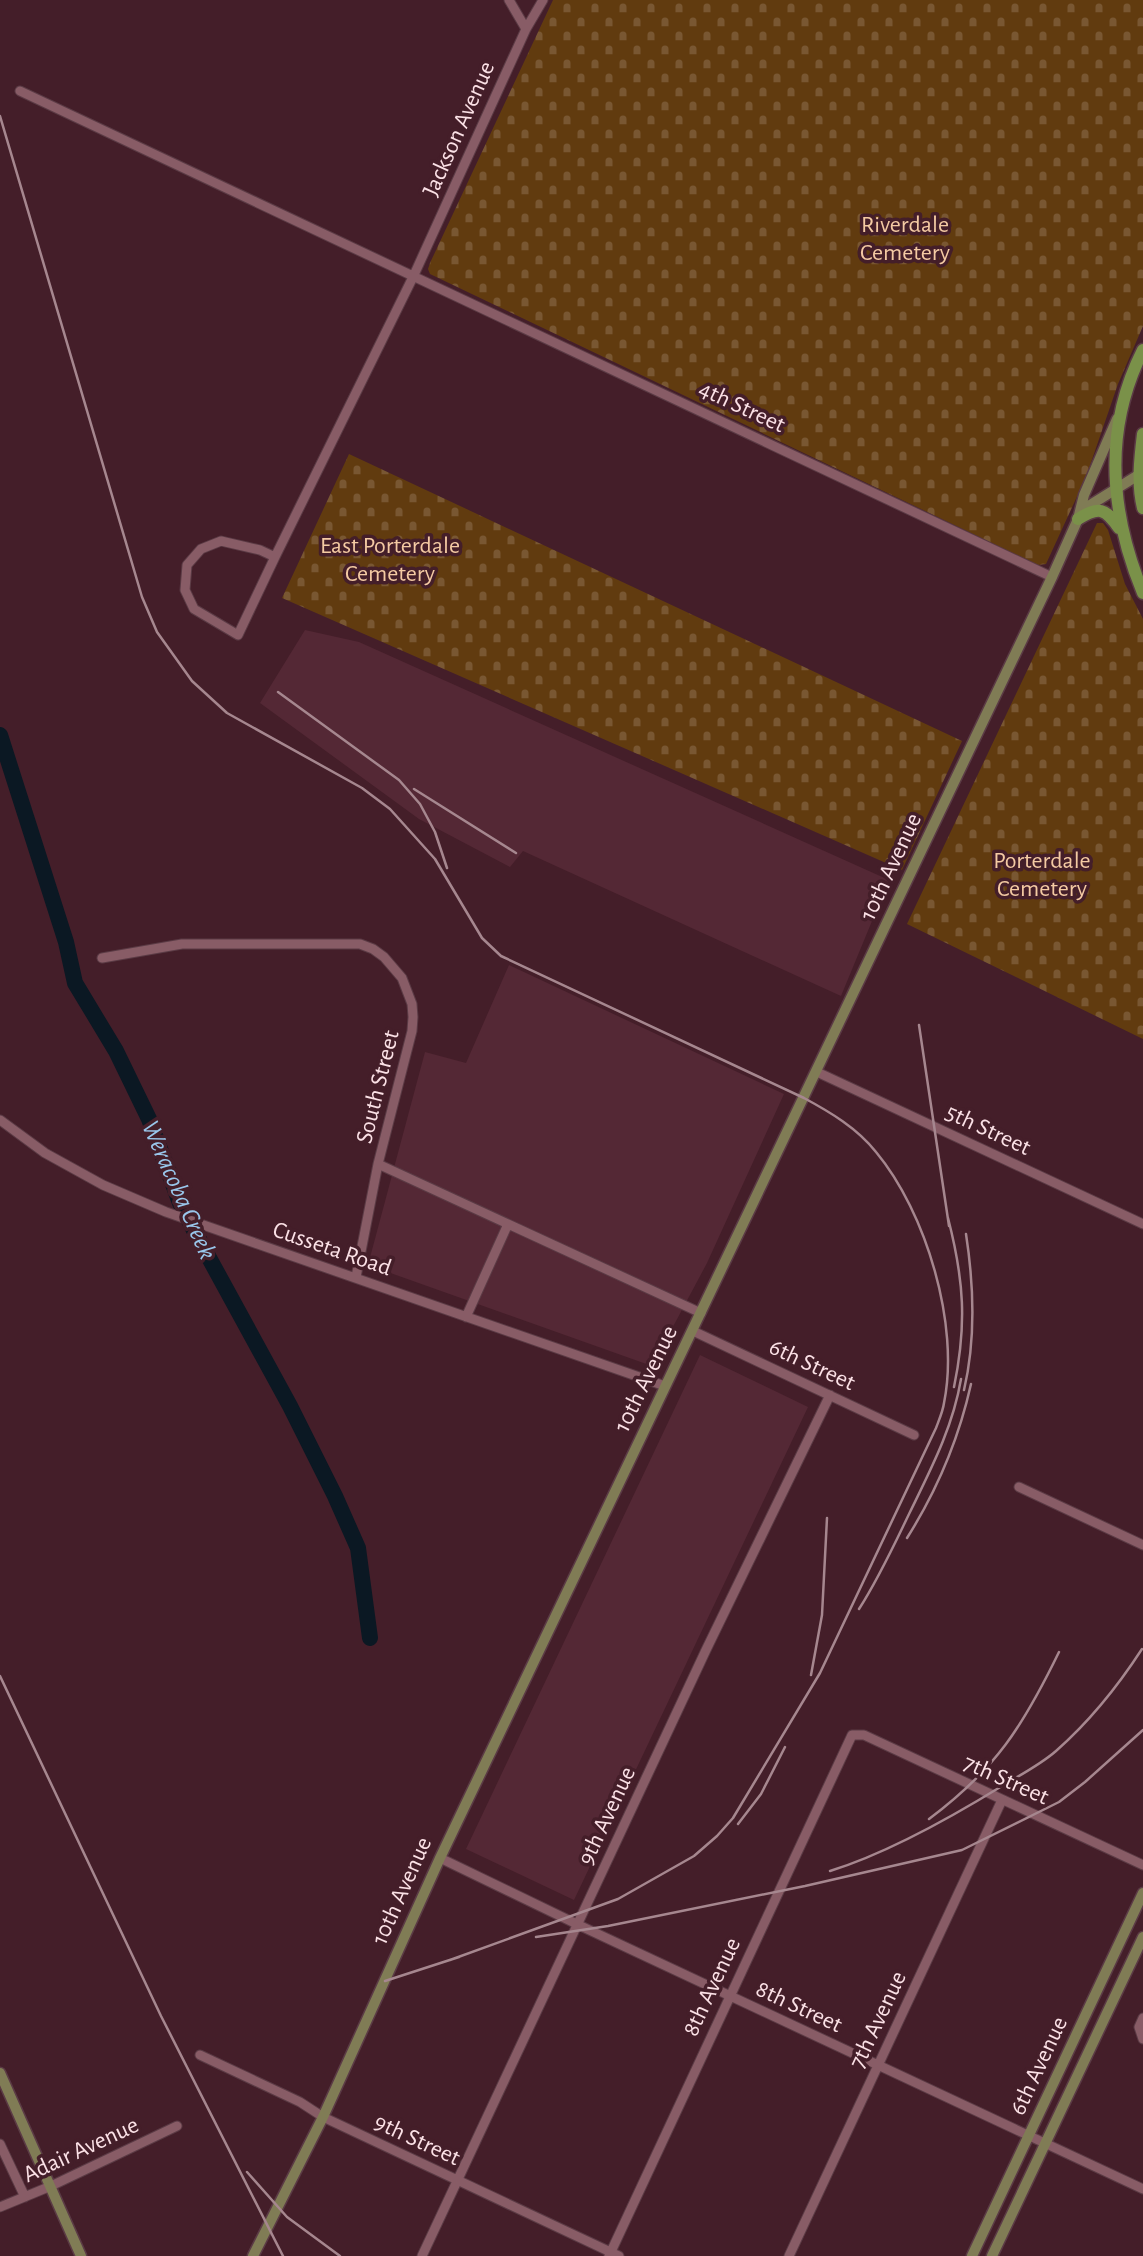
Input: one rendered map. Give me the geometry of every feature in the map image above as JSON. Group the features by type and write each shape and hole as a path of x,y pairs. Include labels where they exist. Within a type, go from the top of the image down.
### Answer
{"highway":[{"path":"1143,350 1120,413 1116,450 1116,488 1121,531 1129,560 1143,593"},
{"path":"1143,435 1140,474 1143,508"},
{"path":"1078,520 1092,510 1103,511 1110,514 1121,531"}],"main road":[{"name":"10th Avenue","path":"1078,520 1084,495 1120,413"},
{"name":"10th Avenue","path":"253,2256 323,2117 440,1857 702,1313 1078,520 1087,507 1140,474"},
{"name":"6th Avenue","path":"972,2256 1143,1893"},
{"name":"6th Avenue","path":"992,2256 1143,1937"},
{"path":"0,2073 81,2256"}],"street":[{"path":"509,0 526,29"},
{"name":"Jackson Avenue","path":"275,557 260,550 221,541 201,549 187,565 185,590 194,609 238,635 414,275 526,29 542,0"},
{"name":"4th Street","path":"20,91 1052,577"},
{"name":"South Street","path":"102,958 183,944 360,944 373,949 384,957 402,978 412,1004 413,1017 412,1031 378,1164 702,1313"},
{"name":"5th Street","path":"817,1072 1143,1224"},
{"name":"Cusseta Road","path":"0,1120 45,1153 103,1185 166,1212 665,1386"},
{"path":"356,1277 378,1164"},
{"path":"466,1317 508,1224"},
{"name":"6th Street","path":"693,1331 915,1435"},
{"name":"9th Avenue","path":"422,2256 706,1650 831,1395"},
{"path":"1019,1487 1143,1545"},
{"name":"7th Street","path":"852,1735 864,1735 1143,1865"},
{"name":"8th Avenue","path":"613,2255 729,1995 852,1735"},
{"name":"7th Avenue","path":"789,2256 1002,1800"},
{"name":"8th Street","path":"440,1857 578,1925 1143,2189"},
{"path":"1143,2018 1139,2027 1143,2039"},
{"name":"9th Street","path":"201,2055 300,2102 323,2117 613,2255"},
{"name":"Adair Avenue","path":"0,2207 51,2186 177,2126"},
{"path":"0,2144 25,2197"}],"shaded area":[{"path":"305,630 359,642 889,880 841,996 523,851 510,867 419,819 260,703"},
{"path":"509,965 784,1094 707,1263 652,1366 368,1265 425,1052 466,1063"},
{"path":"700,1355 808,1407 574,1900 466,1849"}],"green space":[{"name":"Riverdale Cemetery","path":"553,0 1143,0 1143,326 1118,384 1086,477 1046,564 1038,565 430,274 430,263"},
{"name":"East Porterdale Cemetery","path":"349,454 962,741 902,870 282,598"},
{"name":"Porterdale Cemetery","path":"1097,523 1103,523 1108,530 1125,584 1143,619 1143,1039 907,924"}],"waterway":[{"name":"Weracoba Creek","path":"0,735 66,942 75,983 116,1051 149,1119 180,1203 290,1406 335,1496 358,1548 370,1638"}],"railway":[{"path":"0,116 142,597 157,632 192,681 227,713 362,788 390,809 435,859 482,938 501,956 804,1098 852,1128 869,1143 894,1177 924,1237 935,1271 947,1339 948,1372 940,1419 820,1673 733,1818 694,1856 618,1899 450,1960"},
{"path":"278,692 399,780 420,804 435,832 447,868"},
{"path":"414,789 516,853"},
{"path":"919,1025 949,1226"},
{"path":"948,1218 958,1262 962,1302 961,1343 954,1387"},
{"path":"964,1390 973,1312 966,1234"},
{"path":"859,1609 886,1561 933,1464 953,1414 961,1379"},
{"path":"907,1538 928,1502 945,1464 971,1384"},
{"path":"811,1675 822,1615 827,1518"},
{"path":"830,1871 874,1855 918,1834 1043,1761 1091,1716 1142,1649"},
{"path":"929,1819 973,1782 1006,1744 1033,1702 1059,1652"},
{"path":"0,1676 161,2016 283,2256"},
{"path":"536,1937 608,1926 805,1886 962,1850 1059,1802 1143,1730"},
{"path":"738,1824 761,1794 785,1747"},
{"path":"385,1981 459,1957"},
{"path":"247,2172 287,2217 340,2256"}]}
